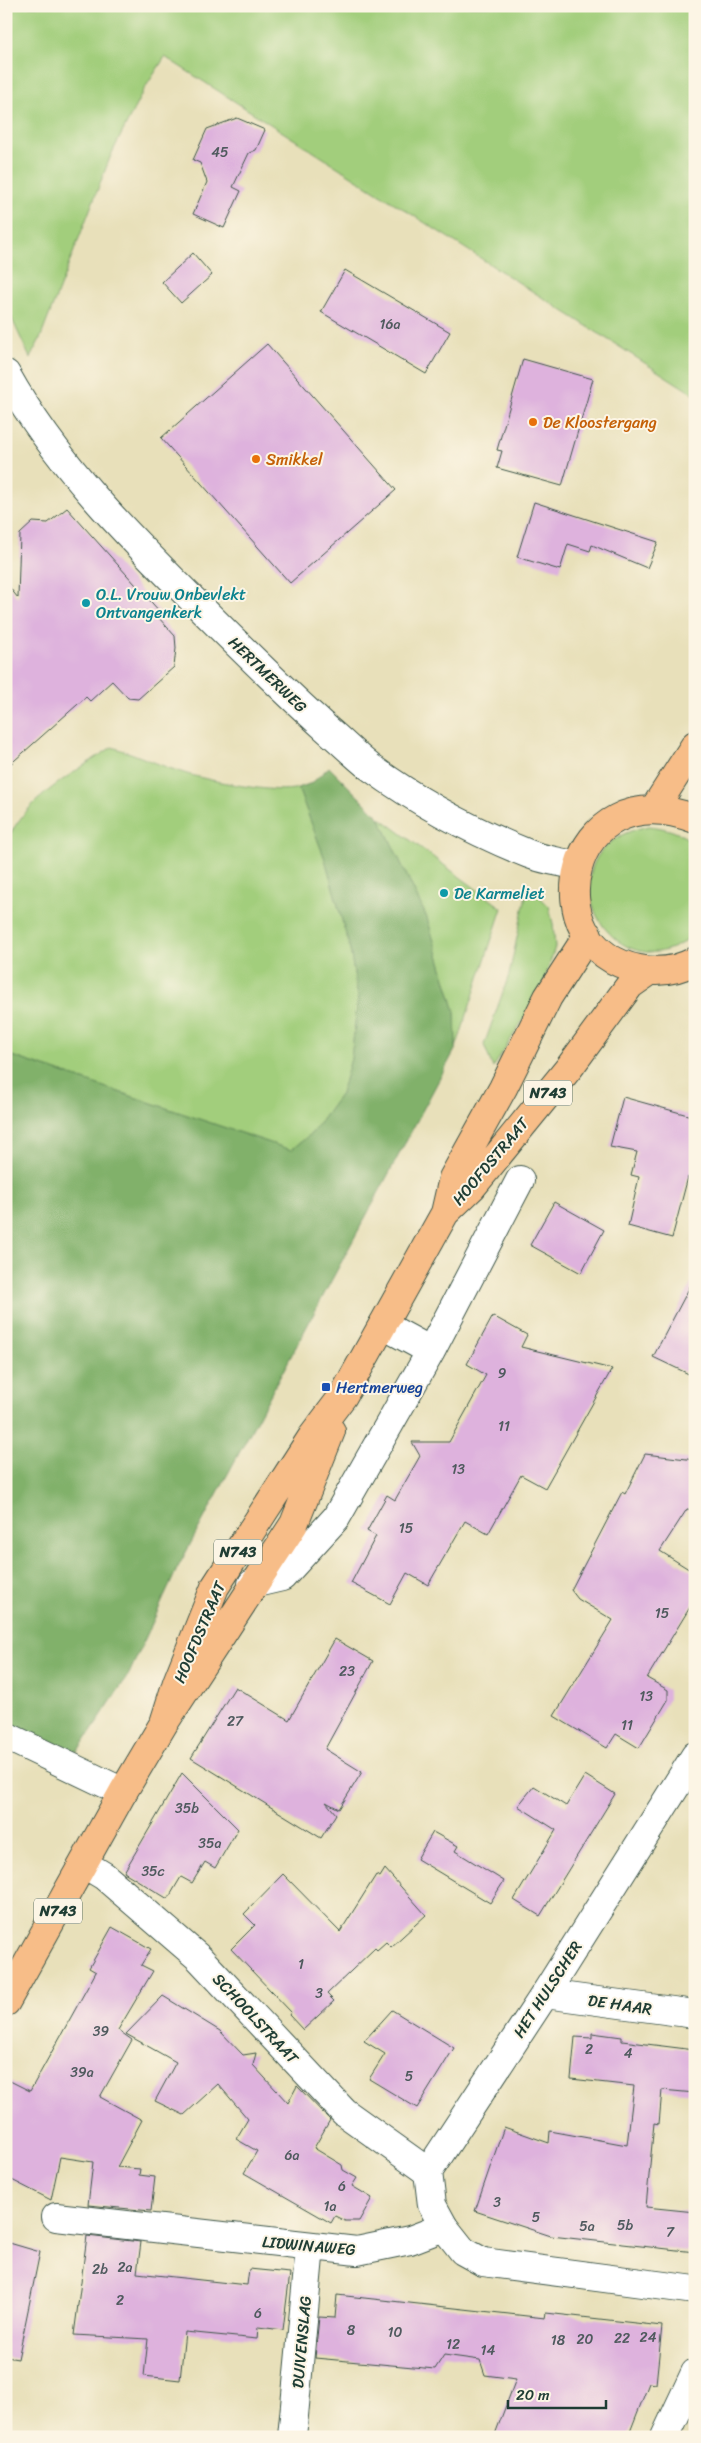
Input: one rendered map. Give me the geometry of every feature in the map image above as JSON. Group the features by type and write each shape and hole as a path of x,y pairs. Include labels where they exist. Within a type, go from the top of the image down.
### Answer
{"main road":[{"path":"654,809 695,745"},
{"path":"695,819 675,812 654,809 634,812 615,820 599,832 586,847 578,866 575,880 576,909 588,935 600,949 615,960 631,968 650,971 672,970 695,961"},
{"name":"HOOFDSTRAAT","path":"164,1723 177,1682 215,1587 293,1470 312,1437 343,1396 445,1213 453,1178 503,1088 548,997 588,935"},
{"name":"HOOFDSTRAAT","path":"445,1213 472,1187 570,1068 630,985 650,971"},
{"name":"HOOFDSTRAAT","path":"6,2002 123,1792 164,1723 252,1584 294,1524 328,1440 343,1396"}],"street":[{"name":"HERTMERWEG","path":"6,374 30,416 80,482 162,570 294,699 370,766 439,810 475,829 530,855 578,866"},
{"name":"HOOFDSTRAAT","path":"252,1584 282,1576 336,1518 431,1351 520,1180"},
{"path":"383,1325 431,1351"},
{"path":"6,1736 123,1792"},
{"name":"HET HULSCHER","path":"428,2172 545,1994 695,1756"},
{"name":"SCHOOLSTRAAT","path":"84,1864 104,1876 199,1958 344,2112 428,2172"},
{"name":"DE HAAR","path":"545,1994 695,2014"},
{"path":"428,2172 432,2205 444,2228 463,2251 483,2262 695,2290"},
{"name":"LIDWINAWEG","path":"56,2217 357,2251 410,2240 444,2228"},
{"name":"DUIVENSLAG","path":"292,2437 310,2247"},
{"path":"665,2437 695,2373"}],"green space":[{"path":"6,6 695,6 695,395 165,57 143,91 111,155 40,339 30,358 6,306"},
{"path":"112,747 194,776 242,786 275,790 298,788 325,859 350,949 358,997 351,1059 341,1094 312,1133 291,1150 6,1054 6,843 14,827 38,800 67,777"},
{"path":"329,767 379,817 427,918 455,1012 456,1048 177,1569 129,1674 77,1752 6,1728 6,1054 291,1150 312,1133 341,1094 351,1059 358,997 350,949 325,859 298,788 312,783"},
{"path":"379,817 502,908 456,1048 455,1012 427,918"},
{"path":"649,826 673,831 695,844 695,933 665,950 637,950 614,938 597,916 590,890 594,863 613,840"},
{"path":"528,886 549,906 555,947 541,991 493,1068 484,1045 509,975"}],"building":[{"path":"237,118 265,130 256,150 249,153 233,187 241,191 224,228 193,214 207,182 200,163 193,160 207,129"},
{"path":"193,253 212,275 181,303 162,282"},
{"path":"345,270 450,332 426,374 321,312"},
{"path":"267,344 396,490 290,583 161,438"},
{"path":"523,359 593,379 562,486 497,468 502,451 497,450"},
{"path":"534,502 658,542 647,568 592,545 590,551 568,544 560,570 517,557"},
{"name":"O.L. Vrouw Onbevlekt Ontvangenkerk","path":"67,508 161,613 158,617 175,636 174,667 138,699 128,698 112,681 90,701 86,697 6,768 6,583 18,598 20,534 33,522 48,523"},
{"path":"623,1097 695,1117 695,1178 688,1177 672,1238 628,1226 639,1177 631,1175 637,1152 610,1147"},
{"path":"554,1202 604,1230 581,1273 530,1245"},
{"path":"695,1277 695,1377 653,1357"},
{"path":"493,1316 527,1335 521,1347 612,1369 545,1488 521,1475 488,1534 465,1521 428,1585 407,1573 390,1604 351,1583 376,1536 367,1531 387,1495 395,1500 420,1456 412,1442 449,1442 486,1375 467,1364"},
{"path":"645,1454 695,1460 695,1510 687,1509 660,1551 695,1573 695,1599 647,1678 668,1690 668,1700 639,1748 616,1734 607,1748 554,1716 613,1620 578,1599 571,1590 622,1492 625,1494"},
{"path":"335,1639 373,1661 325,1749 362,1772 339,1809 326,1802 336,1814 321,1838 191,1758 235,1687 289,1720"},
{"path":"182,1773 238,1829 215,1868 205,1862 192,1883 181,1877 168,1899 124,1872"},
{"path":"585,1775 615,1794 540,1916 514,1900 556,1830 518,1806 534,1786 566,1806"},
{"path":"433,1832 458,1846 455,1851 504,1881 490,1903 417,1859"},
{"path":"385,1869 426,1915 391,1947 386,1942 377,1950 375,1948 327,1994 334,2001 303,2030 289,2015 291,2012 231,1949 255,1925 244,1914 283,1874 340,1932 376,1875 380,1877"},
{"path":"112,1927 151,1949 141,1965 153,1971 118,2030 132,2040 100,2097 142,2120 117,2167 140,2169 139,2175 155,2177 151,2211 88,2205 93,2162 60,2157 51,2200 6,2177 6,2079 30,2091 96,1972 89,1968"},
{"path":"163,1996 220,2031 243,2055 256,2053 253,2065 288,2103 297,2086 330,2120 314,2148 342,2165 343,2170 357,2178 352,2186 372,2198 359,2221 345,2221 335,2216 331,2223 244,2173 257,2151 236,2139 248,2119 218,2084 184,2115 155,2101 176,2062 126,2034"},
{"path":"392,2010 454,2048 417,2108 369,2079 385,2054 364,2041"},
{"path":"592,2033 622,2037 622,2041 695,2050 695,2093 662,2090 659,2124 654,2123 646,2207 695,2212 695,2252 551,2236 475,2211 504,2127 549,2143 550,2131 627,2145 634,2086 571,2079 575,2037 592,2038"},
{"path":"87,2236 141,2242 137,2273 247,2285 249,2269 290,2273 283,2330 258,2327 257,2339 185,2332 180,2380 144,2376 148,2339 74,2335"},
{"path":"6,2242 40,2252 18,2359 6,2357"},
{"path":"337,2295 545,2318 546,2313 662,2326 656,2384 649,2383 628,2437 494,2437 516,2379 485,2375 480,2360 444,2355 435,2369 315,2358 319,2317 335,2318"}],"place":[{"name":"De Kloostergang","path":"533,422"},
{"name":"Smikkel","path":"256,459"},
{"name":"O.L. Vrouw Onbevlekt Ontvangenkerk","path":"86,603"},
{"name":"De Karmeliet","path":"444,893"},
{"name":"Hertmerweg","path":"326,1387"}]}
